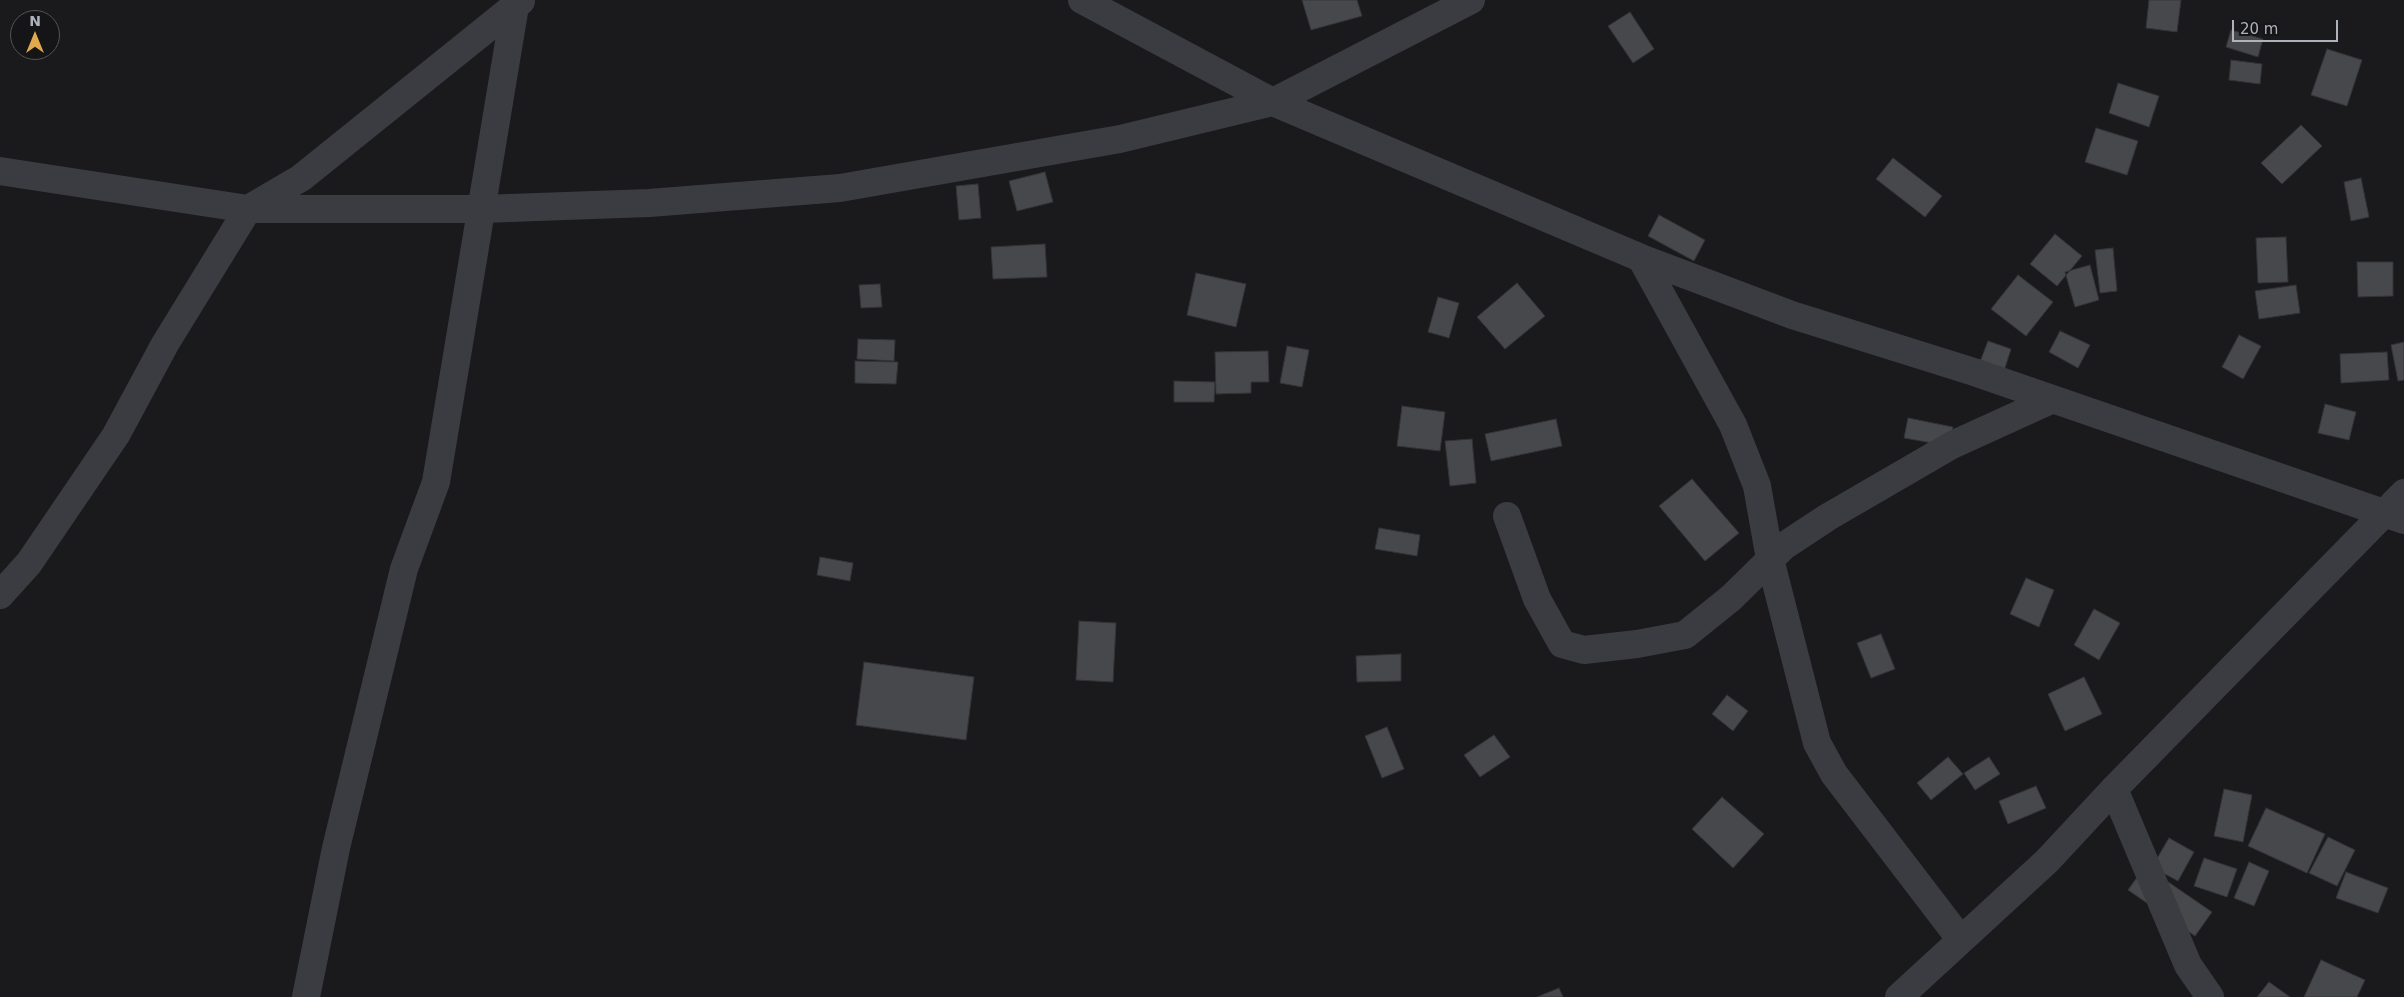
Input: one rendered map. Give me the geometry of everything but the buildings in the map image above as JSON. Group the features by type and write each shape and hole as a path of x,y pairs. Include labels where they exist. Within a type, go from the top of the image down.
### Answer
{"street":[{"path":"1082,0 1273,102 1641,258 1792,315 1974,372 2393,517"},
{"path":"0,172 248,209 482,209 650,203 840,188 1120,139 1273,102 1471,0"},
{"path":"0,595 29,563 116,435 165,344 248,209 301,178 518,3"},
{"path":"306,997 336,848 404,569 436,482 518,3"},
{"path":"1641,258 1733,425 1757,486 1770,559 1817,743 1834,774 1961,940"},
{"path":"1507,516 1537,599 1562,644 1584,650 1637,644 1684,635 1730,598 1784,546 1828,517 1952,445 2053,399"},
{"path":"1898,997 2047,860 2114,789 2393,517 2404,493"},
{"path":"2114,789 2188,965 2210,997"}]}
